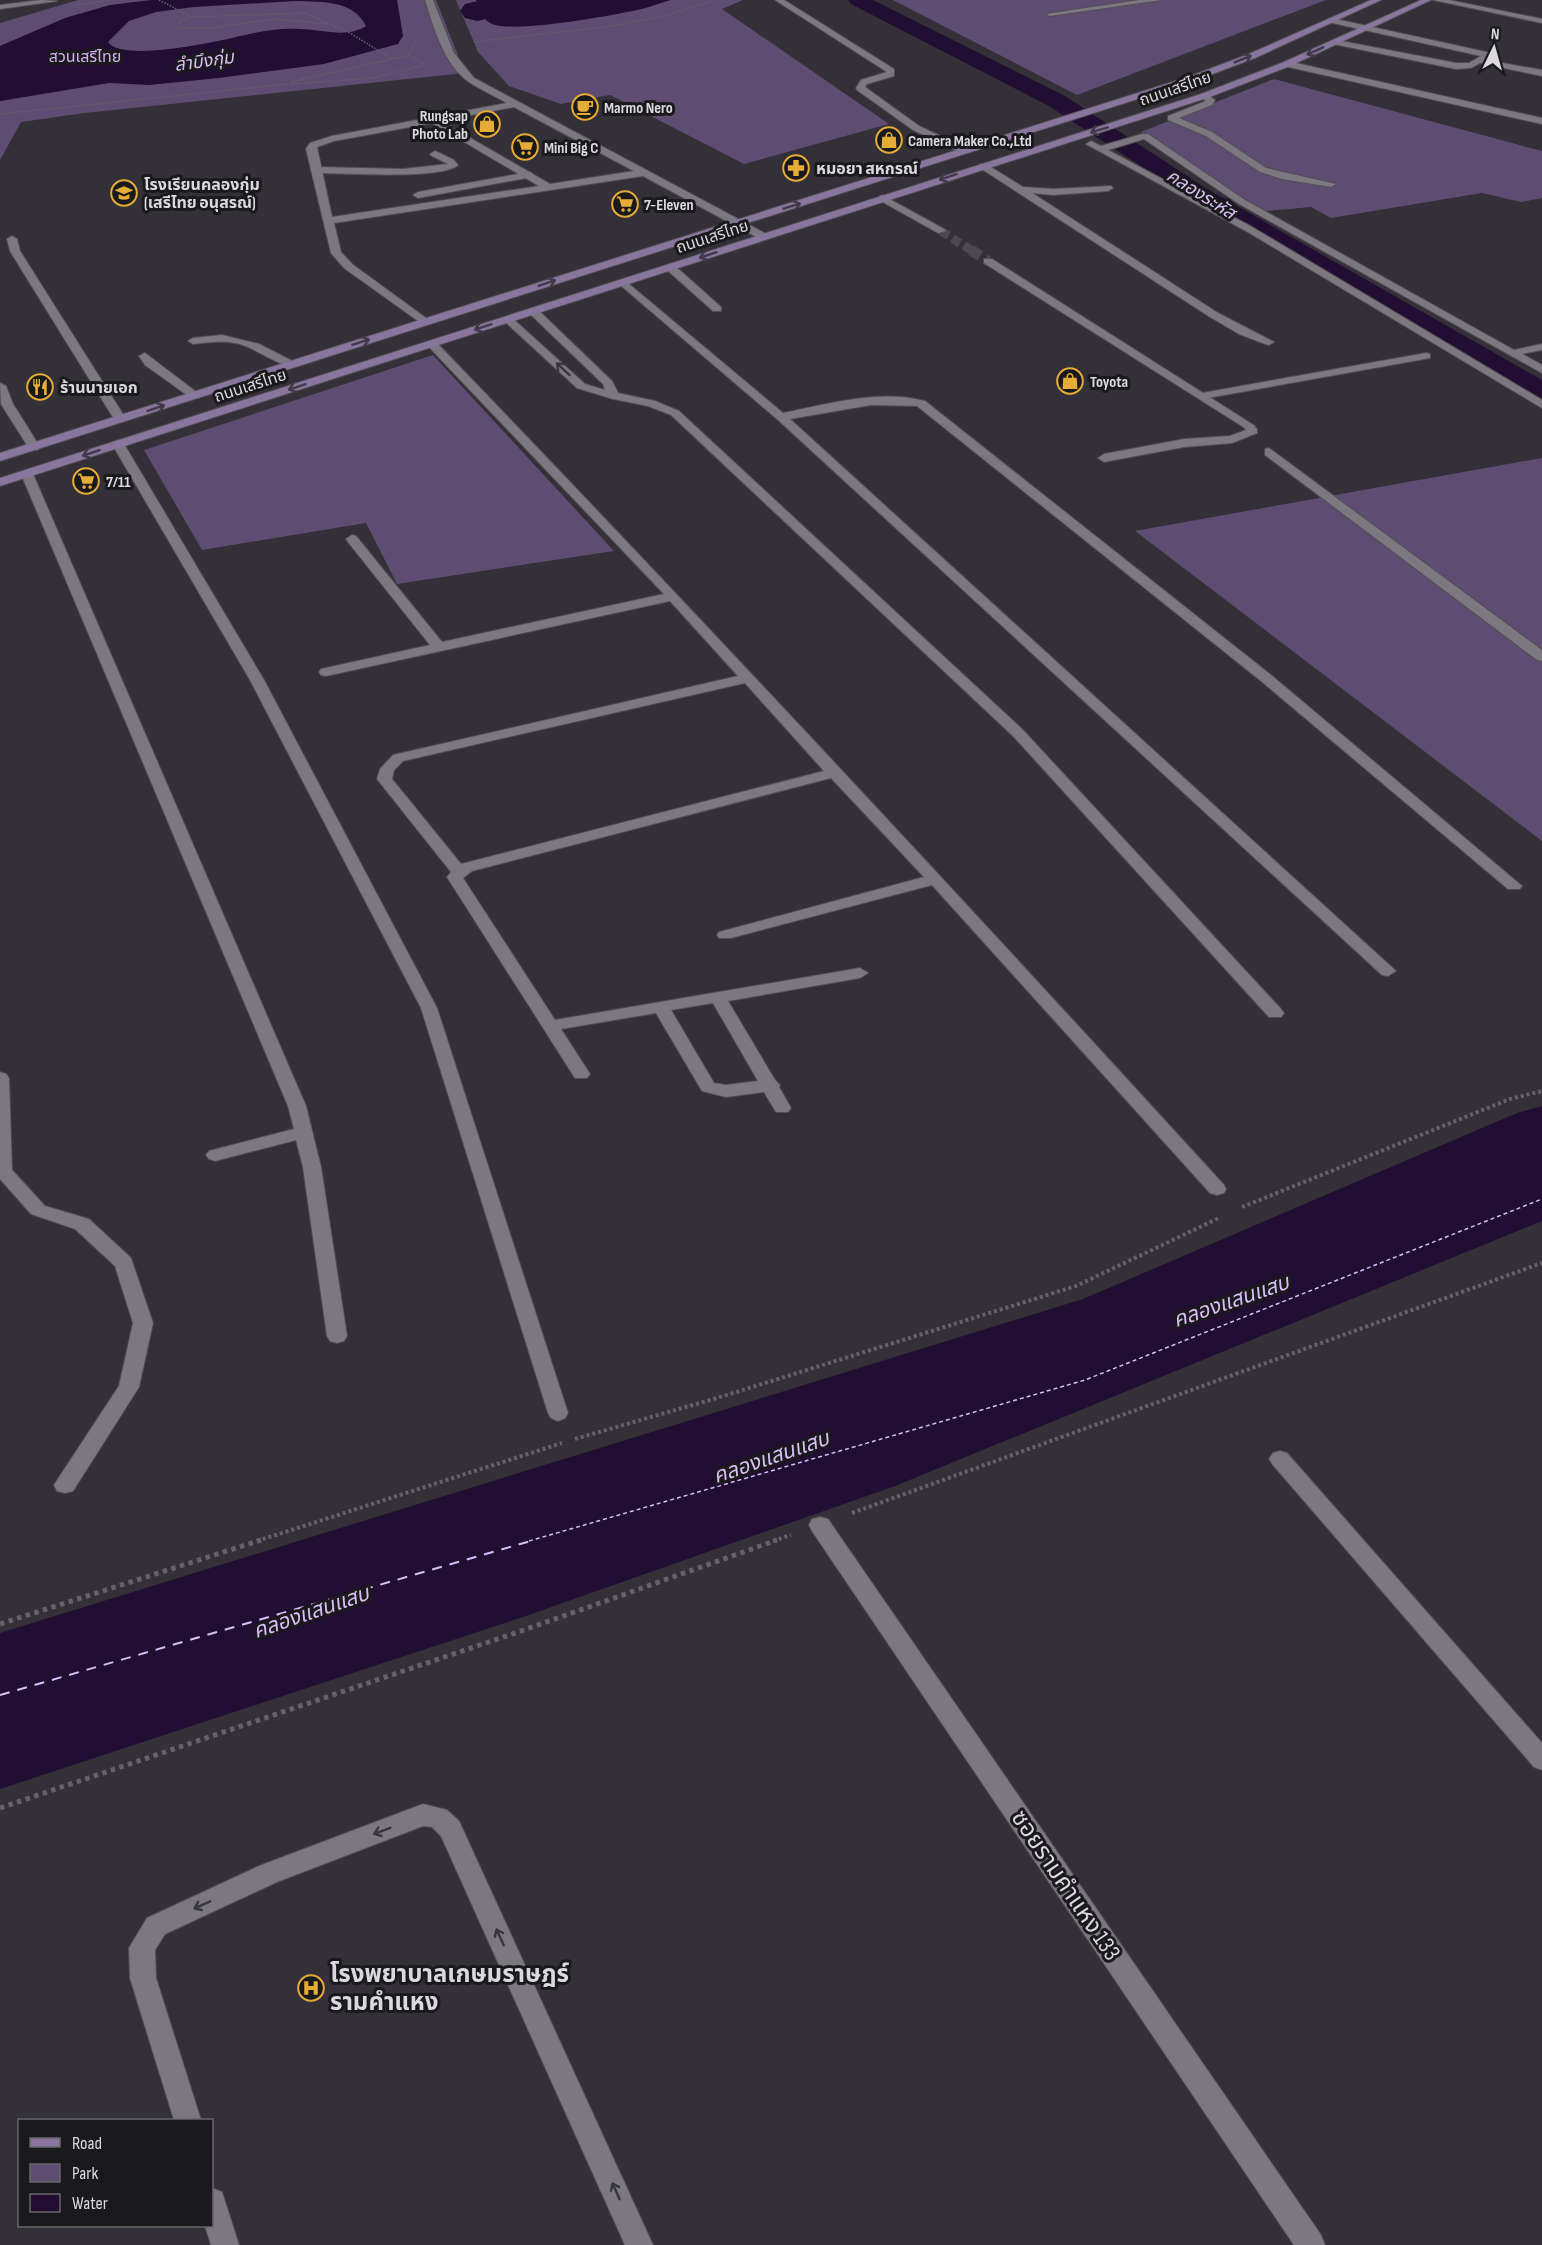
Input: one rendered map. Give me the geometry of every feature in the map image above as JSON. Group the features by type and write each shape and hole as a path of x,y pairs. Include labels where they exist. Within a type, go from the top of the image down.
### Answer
{"main road":[{"name":"ถนนเสรีไทย","path":"0,458 425,321 1108,106 1225,67 1377,0"},
{"name":"ถนนเสรีไทย","path":"0,482 1204,96 1287,64 1427,0"}],"street":[{"path":"429,0 444,45 455,64 471,80 764,237"},
{"path":"779,0 891,71 891,74 864,82 860,88 916,128 965,152"},
{"path":"1050,14 1157,0"},
{"path":"1437,0 1542,21"},
{"path":"1463,6 1475,0"},
{"path":"0,7 54,1"},
{"path":"1331,21 1368,27 1488,55 1471,65 1456,66 1336,42"},
{"path":"1390,52 1416,39"},
{"path":"1481,60 1542,73"},
{"path":"1287,64 1542,122"},
{"path":"1204,96 1211,100 1209,103 1171,118 1209,134 1263,170 1282,176 1331,184"},
{"path":"425,321 348,266 336,253 311,149 313,145 322,142 514,104"},
{"path":"435,121 550,188"},
{"path":"1542,370 1242,202 1145,136 1099,147 1249,229 1542,405"},
{"path":"316,170 403,172 453,165 435,154"},
{"path":"983,166 1214,315 1244,332 1269,342"},
{"path":"327,221 642,172"},
{"path":"418,195 529,175"},
{"path":"1022,190 1053,192 1108,188"},
{"path":"882,198 941,231"},
{"path":"12,239 15,251 120,420"},
{"path":"0,252 15,251"},
{"path":"988,261 1249,426 1253,432 1232,439 1184,443 1104,458"},
{"path":"670,267 717,309"},
{"path":"623,282 781,417 1388,971"},
{"path":"533,311 608,382 613,396"},
{"path":"507,319 581,386 667,408 701,437 1018,733 1275,1013"},
{"path":"193,341 210,338 238,339 292,364"},
{"path":"537,345 563,340"},
{"path":"432,344 674,596 1217,1189"},
{"path":"1513,353 1542,347"},
{"path":"145,356 148,363 195,396"},
{"path":"1202,396 1426,356"},
{"path":"0,386 4,404 34,447"},
{"path":"781,417 883,400 906,399 921,403 1266,678 1514,886"},
{"path":"118,444 257,681 429,1008 558,1413"},
{"path":"1269,452 1542,657"},
{"path":"27,474 297,1106 312,1167 337,1336"},
{"path":"352,539 439,647"},
{"path":"326,672 674,596"},
{"path":"459,872 384,779 387,769 398,759 749,678"},
{"path":"581,1074 455,878 459,872 466,868 834,772"},
{"path":"725,935 935,879"},
{"path":"550,1026 860,973"},
{"path":"717,996 771,1085 782,1108"},
{"path":"661,1007 708,1087 726,1091 771,1085"},
{"path":"0,1078 3,1171 38,1210 82,1224 124,1263 143,1323 129,1387 65,1485"},
{"path":"215,1155 303,1132"},
{"path":"1280,1459 1542,1760"},
{"name":"ซอยรามคำแหง 133","path":"820,1525 1311,2245"},
{"path":"186,2119 143,1978 142,1948 156,1926 279,1870 423,1815 438,1817 450,1829 639,2245"},
{"path":"213,2205 225,2245"}],"path":[{"path":"159,0 190,17"},
{"path":"444,45 604,27 666,16 714,0"},
{"path":"328,24 276,19 209,28 177,28 181,20 190,17 306,14 319,16 328,24 381,50 392,59"},
{"path":"278,85 409,55"},
{"path":"0,114 278,85 371,78 426,65"},
{"path":"1235,1210 1510,1099 1542,1091"},
{"path":"2,1623 551,1446 717,1398 1076,1286 1224,1215"},
{"path":"0,1809 524,1630 1542,1263"}],"green space":[{"name":"สวนเสรีไทย","path":"78,0 436,0 465,73 85,113 21,122 0,160 0,23"},
{"path":"456,0 743,0 722,9 889,124 744,164 610,95 561,104 509,86 478,52"},
{"path":"893,0 1326,0 1077,95"},
{"path":"1274,79 1542,151 1542,198 1521,202 1482,193 1331,218 1311,207 1266,211 1213,181 1141,132"},
{"path":"433,355 614,551 397,584 366,523 202,550 144,450"},
{"path":"1542,458 1542,841 1135,531"}],"water":[{"path":"151,0 397,0 403,36 398,44 324,64 149,85 109,83 0,101 0,46 65,18 110,5","holes":["295,1 326,2 345,7 353,11 366,26 342,33 299,29 272,30 151,51 117,48 108,42 129,21 156,12 194,7"]},
{"path":"476,0 671,0 638,10 598,17 556,24 515,27 500,26 487,21"},
{"name":"คลองแสนแสบ","path":"1542,1106 1542,1221 895,1486 520,1618 0,1789 0,1633 1083,1299 1517,1113"}],"waterway":[{"name":"ลำบึงกุ่ม","path":"477,11 531,0"},
{"name":"คลองระหัส","path":"858,0 1057,101 1199,194 1542,392"}],"ferry route":[{"path":"529,1541 1085,1380 1542,1199"},
{"path":"0,1695 534,1540"}],"tunnel":[{"path":"941,231 974,252"},
{"path":"971,250 988,261"}],"place":[{"name":"Marmo Nero","path":"585,107"},
{"name":"Rungsap Photo Lab","path":"487,124"},
{"name":"Camera Maker Co.,Ltd","path":"889,140"},
{"name":"Mini Big C","path":"525,147"},
{"name":"หมอยา สหกรณ์","path":"796,168"},
{"name":"โรงเรียนคลองกุ่ม (เสรีไทย อนุสรณ์)","path":"124,193"},
{"name":"7-Eleven","path":"625,204"},
{"name":"Toyota","path":"1070,381"},
{"name":"ร้านนายเอก","path":"40,387"},
{"name":"7/11","path":"86,481"},
{"name":"โรงพยาบาลเกษมราษฎร์ รามคำแหง","path":"311,1988"}]}
